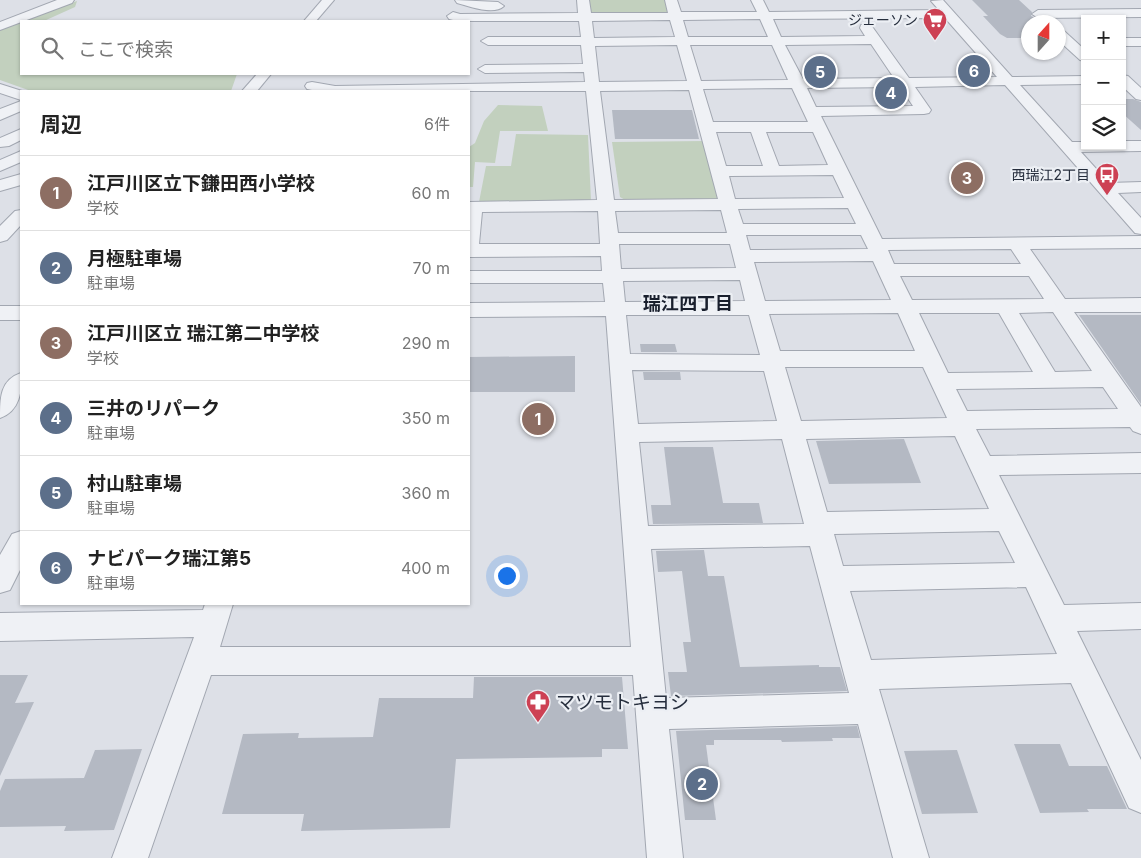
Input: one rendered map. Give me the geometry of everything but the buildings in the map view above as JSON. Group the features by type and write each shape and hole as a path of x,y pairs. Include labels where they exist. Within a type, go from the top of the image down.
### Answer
{"street":[{"path":"3,23 68,0"},
{"path":"311,20 328,0"},
{"path":"461,0 480,2 484,6 586,32"},
{"path":"686,0 671,0 911,858"},
{"path":"707,128 757,127 815,119 924,110 846,0"},
{"path":"936,0 1103,188 1133,210 1141,229"},
{"path":"1120,0 1140,16"},
{"path":"448,19 480,2"},
{"path":"470,36 485,48 586,32 679,29 857,15 948,14"},
{"path":"1039,15 1038,14 1140,16"},
{"path":"1126,23 1140,16"},
{"path":"767,21 874,40"},
{"path":"767,21 1141,796"},
{"path":"485,48 586,32 679,29 767,21 865,27"},
{"path":"1066,26 1081,25"},
{"path":"485,48 586,32"},
{"path":"586,32 616,309 665,858"},
{"path":"1066,40 1081,54"},
{"path":"1069,43 1081,42"},
{"path":"1126,42 1141,42"},
{"path":"482,87 485,48"},
{"path":"253,90 263,75"},
{"path":"298,90 334,76"},
{"path":"1126,80 1141,79"},
{"path":"312,86 336,90 797,82 1081,80"},
{"path":"1126,83 1141,96"},
{"path":"0,88 20,96"},
{"path":"0,115 20,105"},
{"path":"757,127 773,171"},
{"path":"3,143 20,134"},
{"path":"1126,146 1141,146"},
{"path":"1067,147 1081,147"},
{"path":"0,166 20,156"},
{"path":"719,171 839,170"},
{"path":"1,185 20,179"},
{"path":"1103,188 1141,187"},
{"path":"470,234 472,207 855,203"},
{"path":"0,236 20,216"},
{"path":"470,277 611,260 741,250 878,250 1016,243 1141,242"},
{"path":"1016,243 1139,421"},
{"path":"470,248 611,260 741,250 878,250 1034,270"},
{"path":"470,310 1141,305"},
{"path":"1005,306 1049,380"},
{"path":"0,313 20,313"},
{"path":"621,362 931,359"},
{"path":"942,382 1109,379"},
{"path":"2,403 20,382"},
{"path":"627,433 1139,421"},
{"path":"982,466 1141,463"},
{"path":"636,538 1008,520"},
{"path":"0,581 20,544"},
{"path":"833,579 1035,575"},
{"path":"0,627 216,613 201,661 130,858"},
{"path":"1055,618 1141,616"},
{"path":"201,661 648,661"},
{"path":"860,675 1080,668"},
{"path":"652,714 870,708"}],"green space":[{"path":"588,0 666,0 670,13 666,15 590,13"},
{"path":"77,1 75,7 46,20 23,20"},
{"path":"20,21 20,75 237,75 231,90 28,90 0,80 0,28"},
{"path":"498,105 542,106 548,131 500,131 495,163 475,162 473,187 470,187 470,146 475,143 484,121"},
{"path":"516,134 588,135 591,201 479,202 486,166 511,166"},
{"path":"705,141 721,199 717,202 627,201 620,197 612,142"}],"place":[{"name":"ジェーソン","path":"935,41"},
{"name":"ナビパーク瑞江第5","path":"974,71"},
{"name":"村山駐車場","path":"820,72"},
{"name":"三井のリパーク","path":"891,93"},
{"name":"江戸川区立 瑞江第二中学校","path":"967,178"},
{"name":"西瑞江2丁目","path":"1107,196"},
{"name":"江戸川区立下鎌田西小学校","path":"538,419"},
{"name":"マツモトキヨシ","path":"538,723"},
{"name":"月極駐車場","path":"702,784"}],"district":[{"name":"瑞江四丁目","path":"688,304"}]}
